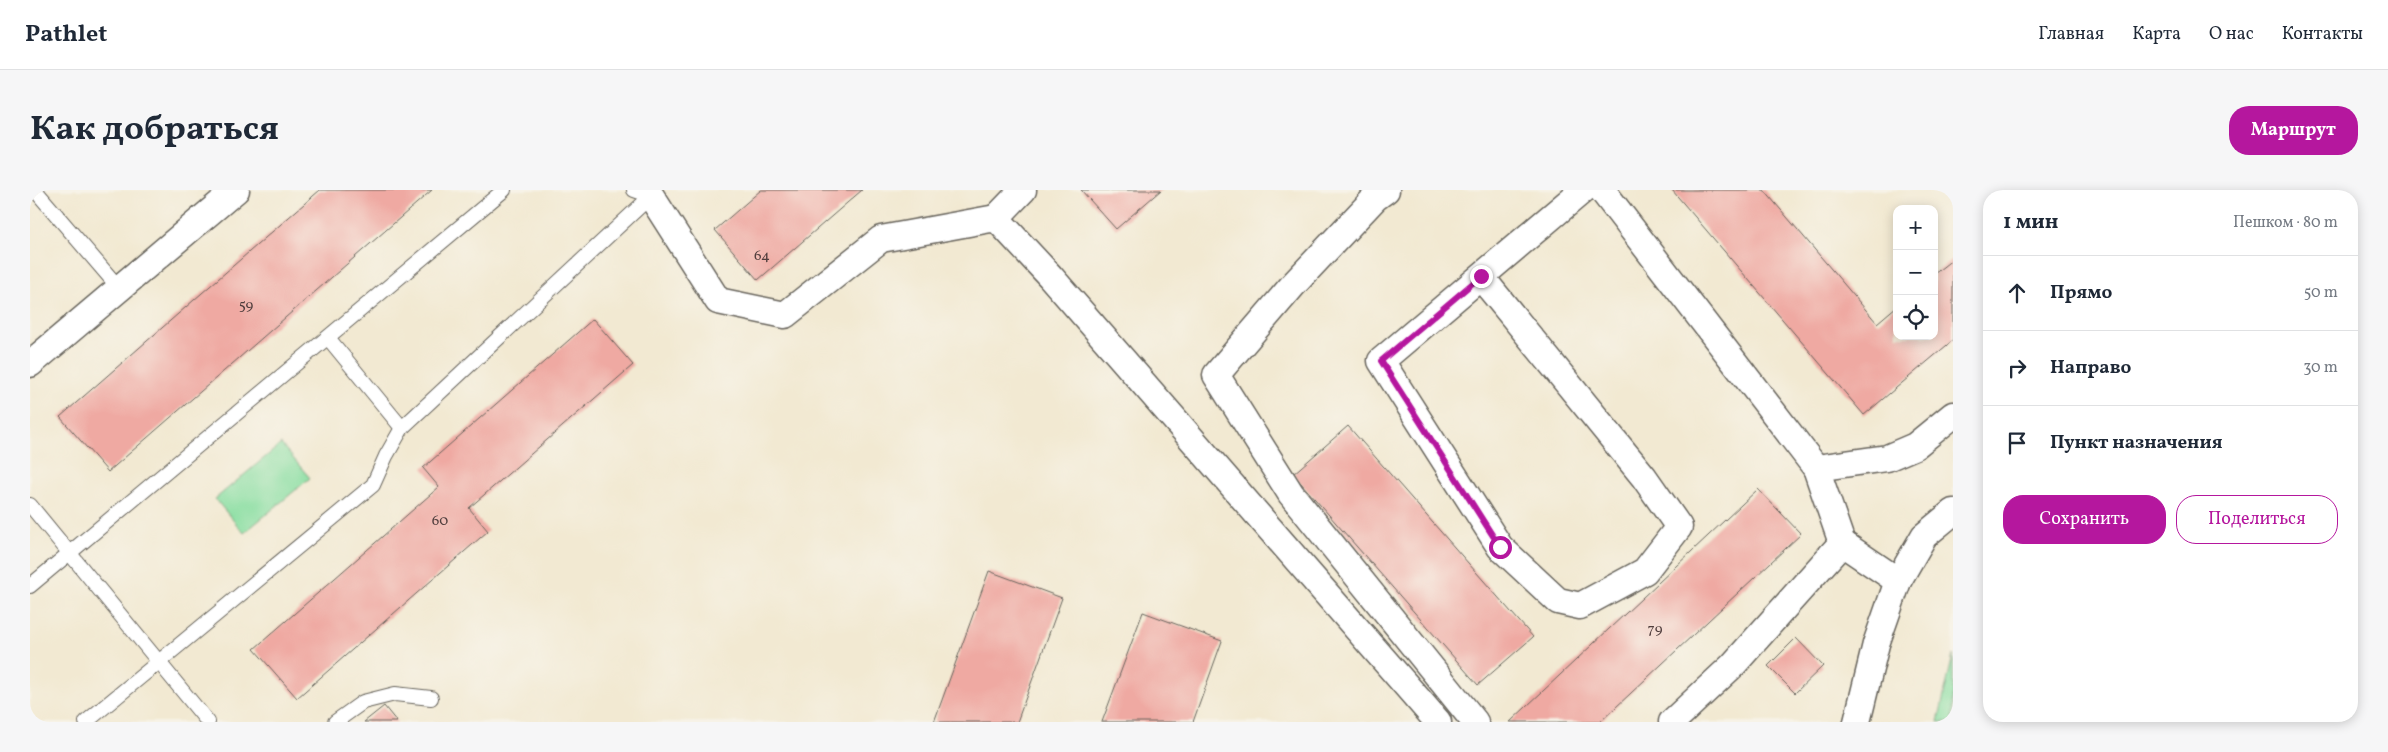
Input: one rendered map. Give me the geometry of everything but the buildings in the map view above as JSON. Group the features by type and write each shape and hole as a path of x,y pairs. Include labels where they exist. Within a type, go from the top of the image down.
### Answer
{"street":[{"path":"30,364 236,190"},
{"path":"648,192 718,301 785,315 881,239 996,218 1024,190"},
{"path":"1386,190 1375,198 1293,285 1216,375 1291,494 1475,722"},
{"path":"1481,276 1644,477 1679,527 1645,571 1580,606 1558,601 1500,547 1381,361 1481,276 1583,190"},
{"path":"1602,190 1816,468 1842,543 1898,581"},
{"path":"996,218 1056,283 1438,722"},
{"path":"1816,468 1887,458 1915,446 1953,415"},
{"path":"1857,722 1876,644 1898,581 1924,536 1953,512"},
{"path":"1672,722 1733,666 1842,543"}],"lane":[{"path":"35,190 118,288"},
{"path":"30,586 328,339 504,190"},
{"path":"86,722 373,485 386,456 402,428 648,192"},
{"path":"328,339 402,428"},
{"path":"30,505 208,722"},
{"path":"335,722 363,702 395,694 431,698"}],"green space":[{"path":"281,444 310,478 244,533 215,499"},
{"path":"1953,655 1953,722 1938,722"}],"route":[{"path":"1481,276 1381,361 1500,547"}]}
